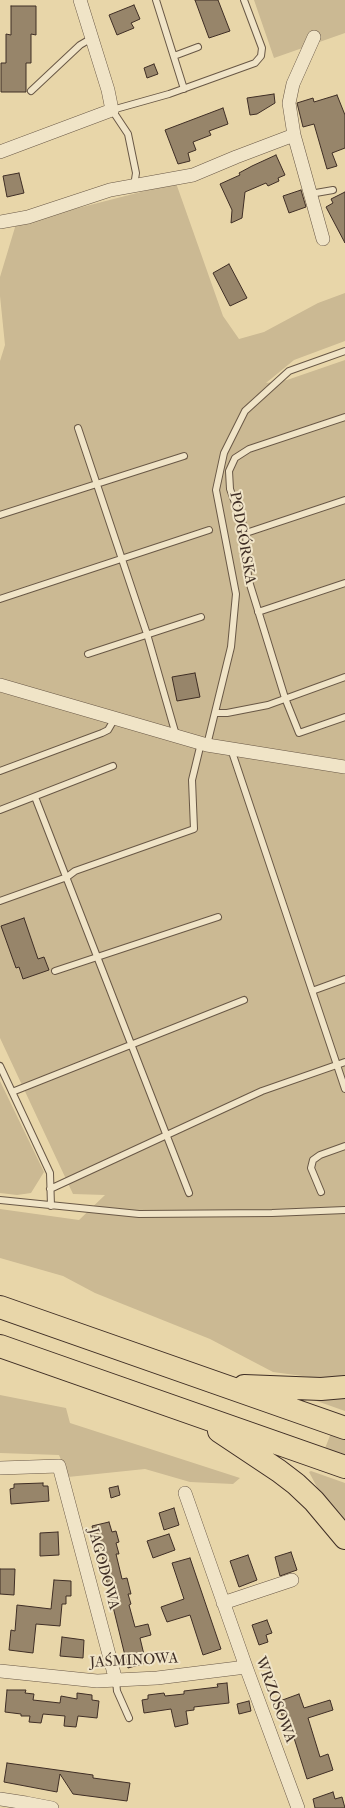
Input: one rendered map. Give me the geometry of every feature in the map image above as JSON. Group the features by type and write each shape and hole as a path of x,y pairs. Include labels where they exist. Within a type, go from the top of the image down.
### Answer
{"highway":[{"path":"0,1307 345,1428"},
{"path":"0,1346 345,1467"},
{"path":"222,1385 322,1389 345,1387"},
{"path":"195,1415 296,1484 314,1501 345,1538"}],"street":[{"path":"0,152 112,110 80,0"},
{"path":"314,37 293,84 289,104 294,135 323,239"},
{"path":"0,222 28,217 110,190 193,176 236,157 294,135"},
{"path":"0,685 204,744 345,767"},
{"name":"JAGODOWA","path":"0,1468 59,1466 116,1681"},
{"name":"WRZOSOWA","path":"185,1493 223,1603 298,1808"},
{"path":"223,1603 292,1580"},
{"name":"JAŚMINOWA","path":"0,1671 97,1681 116,1681 157,1678 246,1667"},
{"path":"0,1799 26,1806 52,1808"}],"lane":[{"path":"156,0 184,88"},
{"path":"134,186 136,172 128,134 112,110 184,88 255,63 261,56 262,48 244,0"},
{"path":"31,91 80,44 92,38"},
{"path":"174,56 198,47"},
{"path":"310,194 333,190"},
{"name":"PODGÓRSKA","path":"67,877 75,871 194,829 192,780 215,713 231,647 236,594 216,490 224,453 245,411 289,371 345,351"},
{"path":"345,417 249,449 235,458 228,471 230,489 246,533 248,548 248,578 285,698 299,733 345,717"},
{"path":"78,428 147,634 176,736"},
{"path":"0,515 184,456"},
{"path":"246,533 345,500"},
{"path":"0,599 210,530"},
{"path":"258,612 345,583"},
{"path":"88,654 201,617"},
{"path":"215,713 227,713 268,705 345,677"},
{"path":"0,771 102,733 108,730 115,718"},
{"path":"230,749 345,1089"},
{"path":"0,810 113,766"},
{"path":"35,797 189,1193"},
{"path":"0,901 67,877"},
{"path":"55,971 218,917"},
{"path":"312,990 345,979"},
{"path":"12,1092 244,1000"},
{"path":"50,1189 262,1091 345,1062"},
{"path":"0,1066 50,1174 51,1206"},
{"path":"320,1192 311,1168 313,1160 320,1155 345,1146"},
{"path":"0,1200 139,1214 272,1213 345,1210"},
{"path":"116,1681 117,1691 129,1718"}],"shaded area":[{"path":"254,0 345,0 345,33 274,58"},
{"path":"176,183 223,316 239,339 264,332 318,303 345,293 345,341 294,360 266,383 287,380 345,360 345,1376 325,1379 273,1372 210,1339 95,1293 63,1276 0,1258 0,1209 79,1220 105,1195 73,1194 0,1038 0,692 43,703 0,687 0,361 5,345 0,296 0,277 16,224"},
{"path":"0,1081 44,1172 31,1193 17,1195 0,1193"},
{"path":"345,1394 345,1411 311,1399"},
{"path":"0,1395 66,1408 70,1423 240,1478 233,1484 190,1482 145,1469 68,1477 59,1455 0,1453"},
{"path":"331,1433 345,1438 345,1458 324,1451"},
{"path":"311,1471 345,1483 345,1527 319,1491 309,1472"}],"building":[{"path":"195,0 218,0 230,31 209,38"},
{"path":"134,5 140,19 131,23 134,28 117,35 109,15"},
{"path":"11,6 36,6 36,35 31,34 31,63 26,63 26,92 1,92 1,63 6,63 6,34 11,35"},
{"path":"154,64 158,74 147,78 144,68"},
{"path":"274,94 275,103 257,114 250,115 247,98"},
{"path":"337,95 345,115 345,148 332,153 337,166 327,169 314,124 303,127 297,103 313,98 314,102"},
{"path":"223,108 228,124 209,131 211,135 193,142 196,150 188,153 190,161 178,164 165,130"},
{"path":"276,155 285,175 278,178 279,181 268,186 266,183 245,192 242,218 231,223 232,210 220,184 240,175 239,173 252,166"},
{"path":"19,173 24,193 7,197 3,176"},
{"path":"301,190 306,207 289,213 283,196"},
{"path":"345,192 345,243 326,207 333,203 331,199"},
{"path":"229,264 247,298 230,306 213,273"},
{"path":"195,673 200,697 177,701 172,677"},
{"path":"24,918 38,959 44,957 49,970 23,979 19,967 16,968 1,926"},
{"path":"43,1483 43,1486 48,1486 49,1501 11,1504 10,1489 14,1488 14,1484"},
{"path":"118,1486 120,1495 111,1498 109,1488"},
{"path":"174,1508 179,1525 164,1530 159,1513"},
{"path":"109,1522 112,1532 116,1531 119,1542 116,1543 119,1554 116,1554 122,1579 127,1578 131,1594 128,1594 131,1604 129,1605 135,1627 148,1624 151,1635 140,1638 146,1663 128,1668 105,1574 107,1573 92,1526"},
{"path":"58,1532 59,1555 40,1556 40,1533"},
{"path":"169,1534 175,1550 153,1558 147,1541"},
{"path":"291,1552 297,1570 280,1576 275,1557"},
{"path":"248,1555 257,1580 239,1587 230,1561"},
{"path":"190,1558 221,1649 203,1655 190,1615 167,1622 161,1607 184,1599 172,1563"},
{"path":"0,1569 15,1569 14,1595 0,1594"},
{"path":"54,1580 71,1581 71,1596 66,1596 66,1604 62,1604 60,1626 36,1624 33,1653 9,1650 11,1630 15,1631 17,1605 51,1609"},
{"path":"267,1620 272,1633 266,1635 268,1642 259,1645 252,1625"},
{"path":"62,1637 84,1640 83,1658 60,1656"},
{"path":"227,1683 229,1703 194,1707 194,1710 186,1711 188,1724 175,1727 171,1709 144,1713 142,1700 148,1699 148,1695 164,1693 165,1696 184,1694 184,1691 218,1687 217,1684"},
{"path":"7,1690 26,1690 25,1693 34,1694 33,1700 60,1703 61,1696 77,1699 77,1693 92,1695 92,1700 99,1701 97,1718 78,1716 76,1727 64,1726 65,1716 43,1714 41,1723 29,1722 30,1716 21,1716 21,1714 5,1712"},
{"path":"299,1694 304,1708 330,1700 333,1710 308,1718 320,1757 328,1754 333,1770 307,1779 287,1716 283,1718 277,1702"},
{"path":"249,1701 251,1711 239,1714 237,1704"},
{"path":"7,1763 93,1775 93,1778 130,1783 127,1801 73,1794 60,1774 57,1792 4,1782"},
{"path":"333,1792 335,1799 342,1797 345,1808 315,1808 313,1799"}]}
